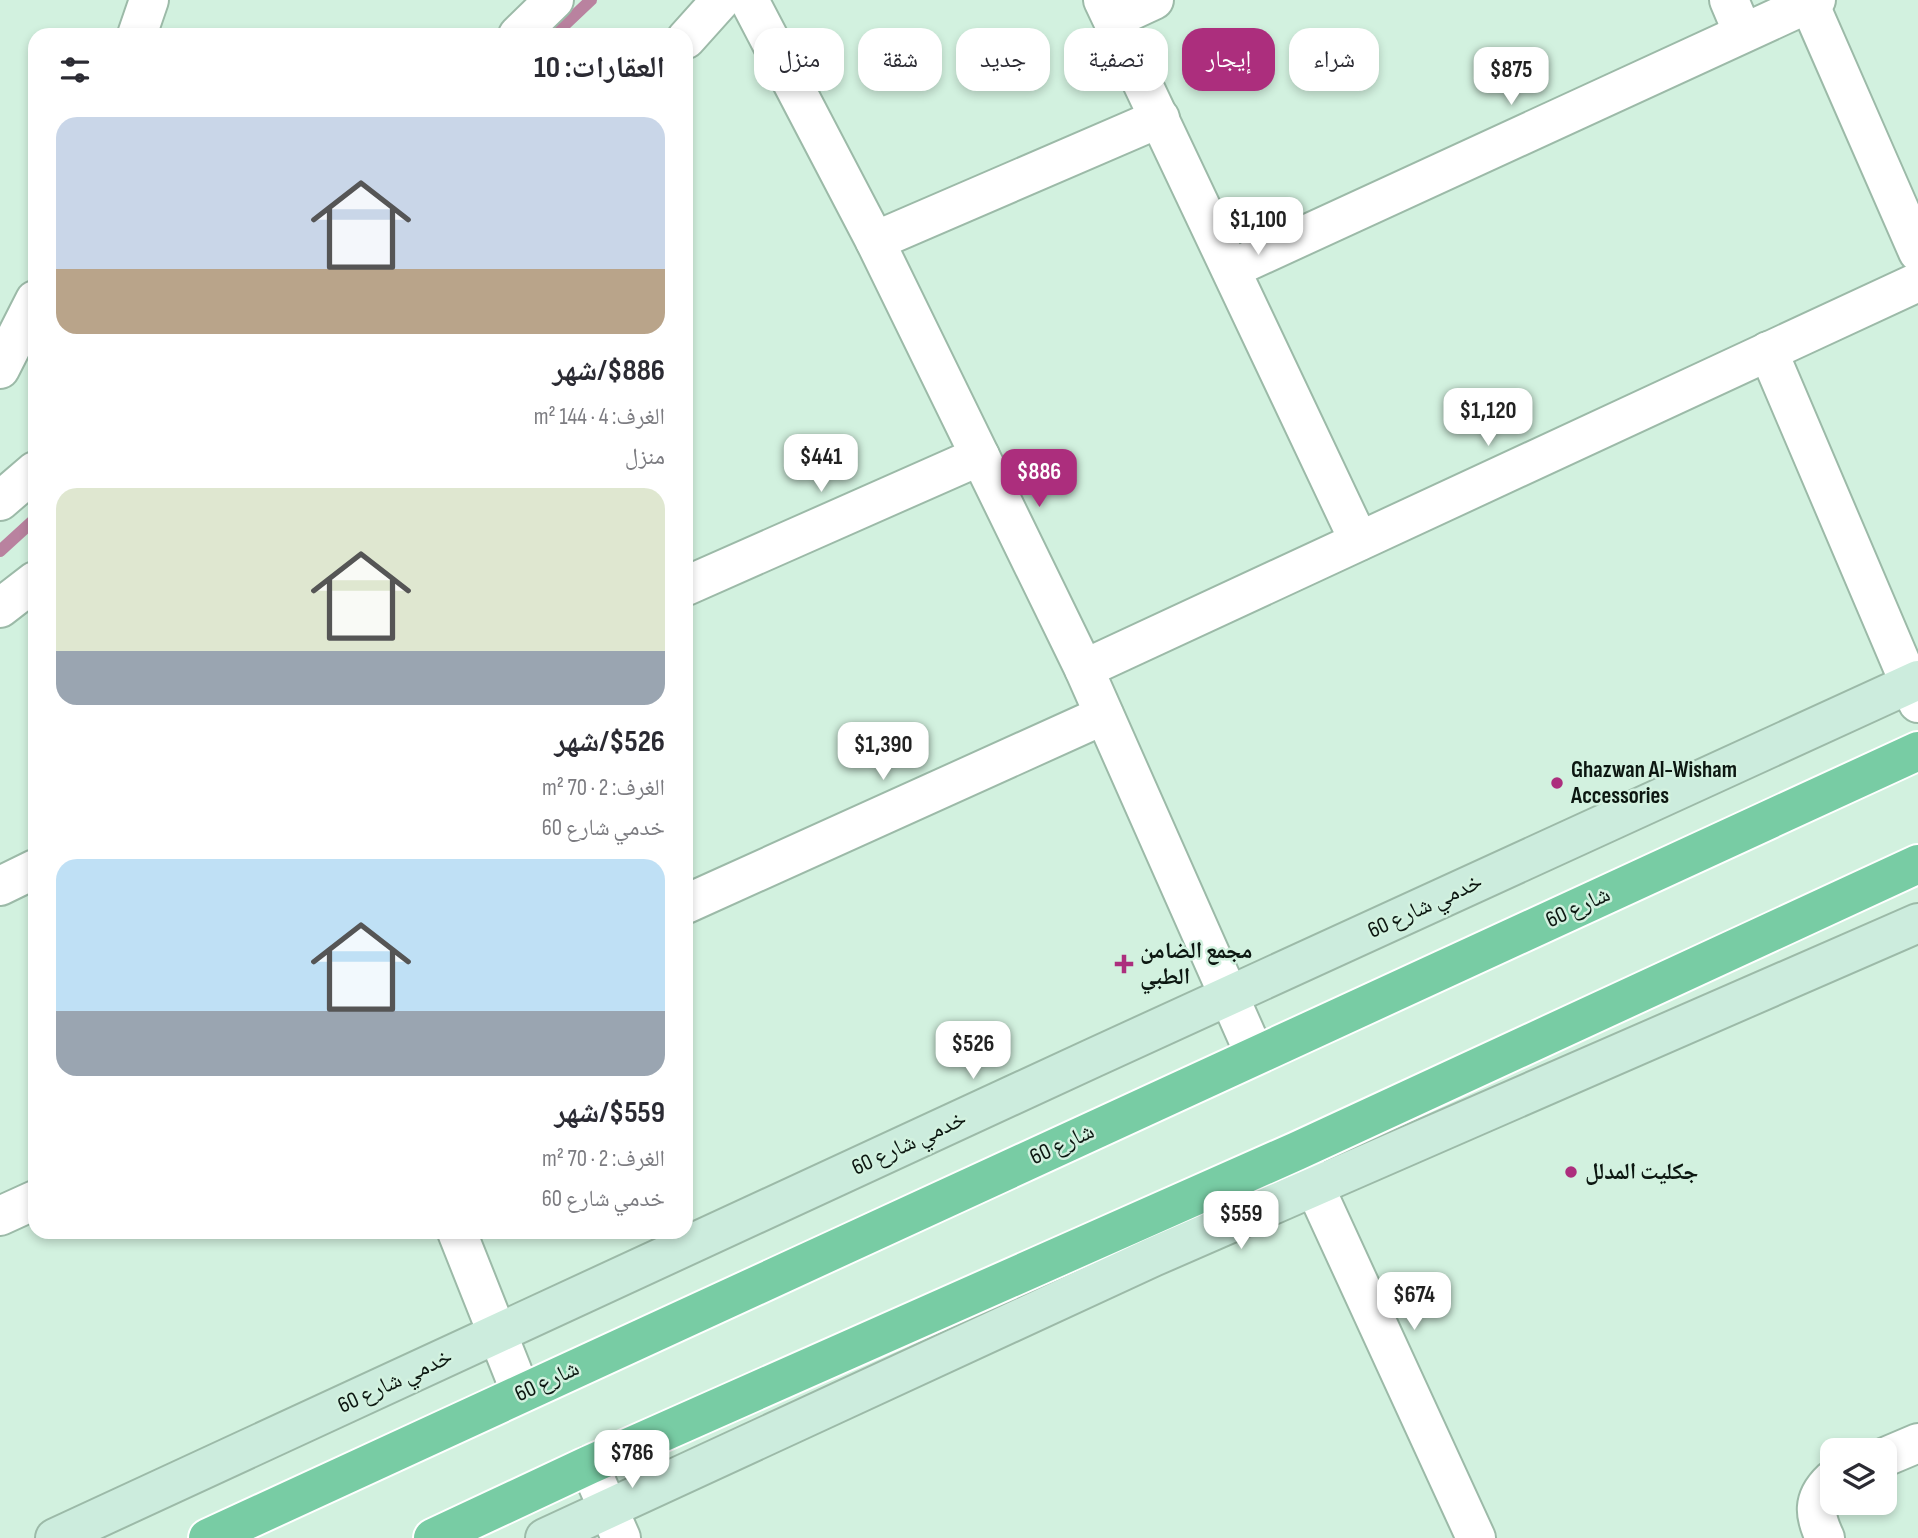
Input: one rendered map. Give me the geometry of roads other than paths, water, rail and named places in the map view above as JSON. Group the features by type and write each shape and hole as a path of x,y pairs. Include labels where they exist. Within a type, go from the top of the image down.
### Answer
{"highway":[{"name":"شارع 60","path":"208,1538 1918,751"},
{"path":"433,1538 589,1465 1297,1151 1918,864"}],"main road":[{"name":"خدمي شارع 60","path":"55,1538 1228,996 1915,689"},
{"path":"545,1538 615,1524 1140,1263 1918,923"}],"street":[{"path":"140,28 149,0"},
{"path":"525,28 554,0"},
{"path":"693,31 721,0"},
{"path":"749,0 875,241 1084,669 1255,1055"},
{"path":"1154,0 1108,9 1359,541"},
{"path":"1231,269 1736,17 1813,2 1918,252"},
{"path":"875,241 1160,118"},
{"path":"1084,669 1918,282"},
{"path":"0,369 28,314"},
{"path":"1768,351 1915,689"},
{"path":"693,583 980,456"},
{"path":"0,501 28,477"},
{"path":"0,608 28,586"},
{"path":"693,901 1104,715"},
{"path":"0,886 28,872"},
{"path":"1297,1151 1476,1538"},
{"path":"0,1216 28,1203"},
{"path":"460,1239 521,1393"},
{"path":"1897,1452 1918,1443"},
{"path":"589,1465 615,1524"},
{"path":"1820,1495 1817,1521 1825,1538"}],"waterway":[{"path":"561,28 591,0"},
{"path":"0,551 28,525"}],"place":[{"name":"Ghazwan Al-Wisham Accessories","path":"1557,783"},
{"name":"مجمع الضامن الطبي","path":"1124,964"},
{"name":"جكليت المدلل","path":"1571,1172"}]}
